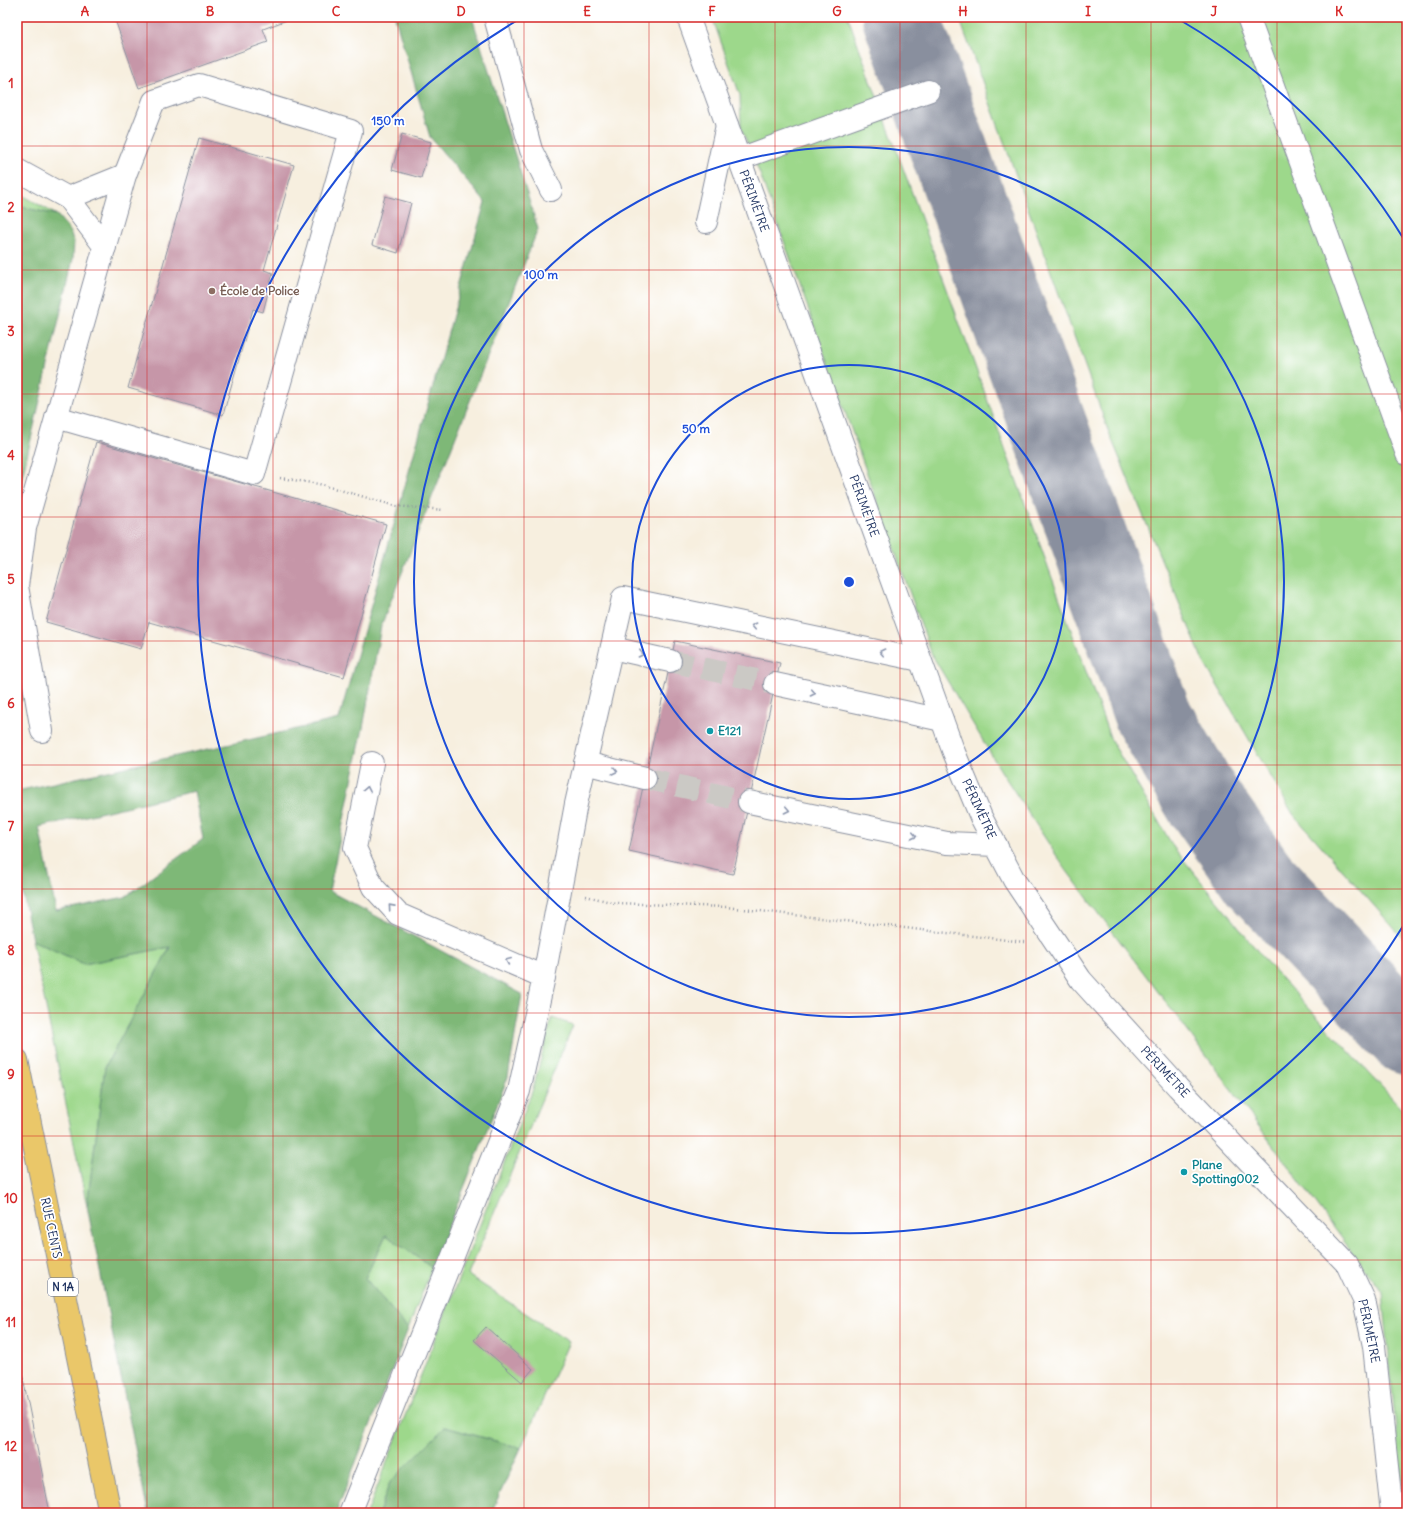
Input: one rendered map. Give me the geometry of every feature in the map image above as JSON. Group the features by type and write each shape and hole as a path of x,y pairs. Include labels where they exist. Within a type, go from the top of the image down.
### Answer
{"main road":[{"name":"RUE CENTS","path":"17,1060 110,1513"}],"lane":[{"path":"495,17 531,150 551,190"},
{"name":"PÉRIMÈTRE","path":"688,17 920,660 953,750 981,817 1014,880 1081,980 1178,1086 1347,1264 1364,1300 1374,1346 1392,1513"},
{"path":"1248,17 1407,454"},
{"path":"42,732 17,586 25,528 104,247 125,175 154,101 199,85 351,131 254,474 56,418"},
{"path":"739,159 928,91"},
{"path":"706,222 727,125"},
{"path":"17,170 68,198 104,247"},
{"path":"68,198 125,175"},
{"path":"350,1513 519,1091 544,977 585,763 623,598 920,660"},
{"path":"612,648 670,661"},
{"path":"775,684 942,720"},
{"path":"372,763 355,848 373,887 398,914 544,977"},
{"path":"585,763 645,778"},
{"path":"749,802 947,843 996,845"}],"path":[{"path":"305,482 319,484 396,506 444,510"},
{"path":"560,890 615,903 726,907 1058,946"}],"green space":[{"path":"395,17 472,17 538,229 381,626 363,728 329,891 522,994 508,1077 432,1268 386,1235 365,1278 408,1329 336,1513 148,1513 87,1206 105,1067 170,947 84,964 32,940 17,863 17,791 339,719 485,202 430,137","holes":["194,791 203,839 125,897 56,911 39,827"]},
{"path":"712,17 848,17 1111,740 1174,848 1269,965 1407,1114 1407,1513 1404,1513 1383,1294 1064,867 1001,771 932,655 760,174 741,128 740,95"},
{"path":"959,17 1407,17 1407,943 1293,814 1203,661 1108,430"},
{"path":"17,192 57,215 17,206"},
{"path":"17,206 57,215 68,228 74,241 73,259 17,499"},
{"path":"17,658 24,700 17,701"},
{"path":"32,940 84,964 170,947 105,1067 87,1206"},
{"path":"552,1018 573,1025 468,1275 569,1342 521,1448 445,1427 390,1482 379,1513 367,1513 533,1089"},
{"path":"386,1235 432,1268 408,1329 365,1278"},
{"path":"445,1427 521,1448 491,1513 379,1513 390,1482"}],"building":[{"path":"114,17 295,17 263,29 268,42 139,88"},
{"path":"402,134 431,142 421,178 392,170"},
{"name":"École de Police","path":"199,138 294,165 264,270 273,273 263,312 253,309 223,415 128,388"},
{"path":"385,196 411,203 398,253 372,245"},
{"path":"96,442 386,524 344,677 149,622 141,649 46,622"},
{"name":"E121","path":"675,641 780,663 733,874 629,851"},
{"path":"486,1327 533,1369 522,1382 474,1340"},
{"path":"18,1353 50,1513 17,1513"}],"taxiway":[{"path":"901,17 1153,716 1202,799 1259,879 1407,1036"}],"tunnel":[{"path":"670,661 775,684"},
{"path":"645,778 749,802"}],"place":[{"name":"École de Police","path":"212,291"},
{"name":"E121","path":"710,731"},
{"name":"Plane Spotting002","path":"1184,1172"}]}
